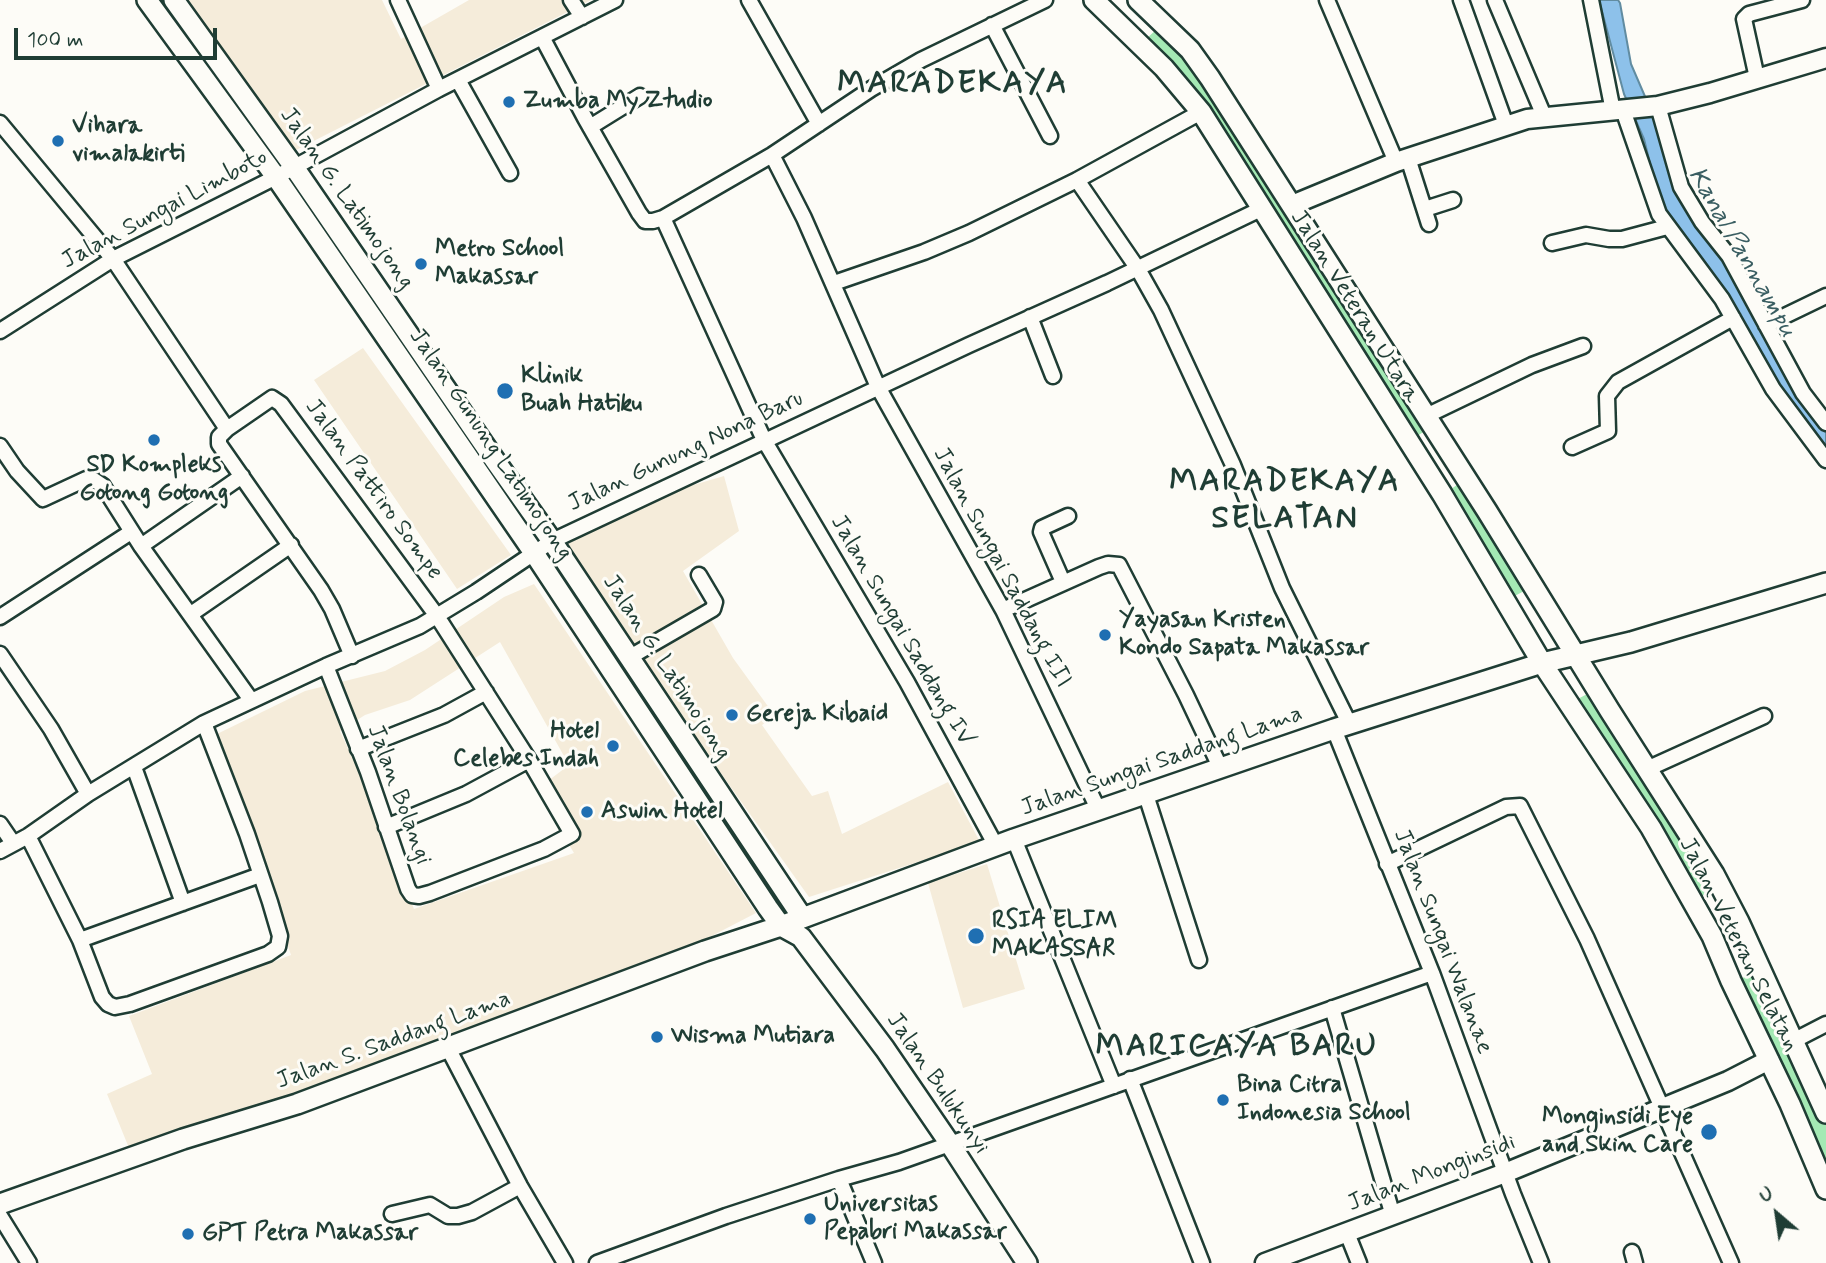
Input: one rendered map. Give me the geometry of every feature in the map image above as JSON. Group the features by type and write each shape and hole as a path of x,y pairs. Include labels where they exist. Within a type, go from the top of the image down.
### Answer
{"main road":[{"name":"Jalan Gunung Latimojong","path":"147,0 276,177 534,553 781,926"},
{"name":"Jalan G. Latimojong","path":"174,0 294,167 552,541 802,917"},
{"name":"Jalan Veteran Utara","path":"1094,0 1164,68 1201,112 1433,480 1542,663"},
{"name":"Jalan Veteran Utara","path":"1149,3 1190,50 1292,205 1576,656"},
{"path":"1417,455 1441,440"},
{"path":"1433,480 1457,464"},
{"name":"Jalan Sungai Saddang Lama","path":"802,917 1005,843 1342,727 1542,663 1632,642 1826,583"},
{"name":"Jalan Veteran Selatan","path":"1576,656 1714,874 1740,922 1826,1113"},
{"name":"Jalan Veteran Selatan","path":"1542,663 1651,828 1712,936 1826,1189"},
{"path":"802,917 802,937"},
{"name":"Jalan S. Saddang Lama","path":"0,1204 183,1139 297,1104 802,917"},
{"path":"1712,936 1740,922"},
{"name":"Jalan Bulukunyi","path":"781,926 802,937 885,1049 950,1143 1027,1263"}],"street":[{"path":"398,0 439,89"},
{"path":"571,0 582,17"},
{"name":"Jalan Sungai Limboto","path":"3,325 113,259 615,0"},
{"path":"749,0 819,124"},
{"path":"542,37 645,221 663,218 772,155 871,89 921,61 1045,0"},
{"path":"1327,0 1425,209 1429,224"},
{"path":"1461,0 1506,125"},
{"path":"1495,0 1545,116"},
{"path":"1591,0 1622,110 1652,199 1667,227 1700,268 1732,318 1773,389 1826,460"},
{"path":"1757,78 1744,19 1749,14 1802,0"},
{"path":"992,25 1050,136"},
{"path":"1292,205 1402,160 1506,125 1545,116 1655,106 1717,92 1826,58"},
{"path":"458,80 510,173"},
{"path":"590,127 640,96"},
{"path":"1655,106 1681,187 1702,222 1729,256 1803,393 1826,423"},
{"path":"834,283 924,252 968,233 1077,180 1201,112"},
{"path":"0,123 113,259 227,429 219,437 219,444 291,545 332,609 352,656"},
{"name":"Jalan Sungai Saddang III","path":"772,155 834,283 878,387 1003,610 1099,811"},
{"name":"Jalan Sungai Walanae","path":"1077,180 1138,268 1217,428 1342,727 1387,864 1432,973 1505,1172 1542,1263"},
{"path":"1425,209 1453,200"},
{"name":"Jalan Gunung Nona Baru","path":"0,851 28,836 88,794 204,723 326,666 404,635 552,541 1263,208"},
{"name":"Jalan Sungai Saddang IV","path":"663,218 764,440 1005,843 1114,1086"},
{"path":"1552,243 1586,235 1622,239 1667,227"},
{"path":"1766,325 1826,296"},
{"path":"1030,317 1053,376"},
{"path":"1572,447 1608,431 1607,396 1618,383 1732,318"},
{"path":"1426,416 1532,365 1583,346"},
{"name":"Jalan Pattiro Sompe","path":"227,429 272,398 277,399 437,616 529,760 572,834"},
{"path":"0,446 43,499 86,479 103,485 131,532 251,700"},
{"path":"141,546 242,476"},
{"path":"1063,582 1041,532 1042,528 1068,516"},
{"path":"0,617 131,532"},
{"path":"191,614 291,545"},
{"path":"1003,610 1099,567 1119,565 1221,769"},
{"path":"630,657 713,609 715,602 699,575"},
{"path":"0,654 51,729 88,794"},
{"name":"Jalan Bolangi","path":"326,666 412,895 419,896 544,849 572,834"},
{"path":"358,749 444,715 486,692"},
{"path":"1647,769 1764,716"},
{"path":"28,836 80,940 102,997 108,1004 115,1007 131,1004 268,954 278,947 280,936 204,723"},
{"path":"386,827 466,794 529,760"},
{"path":"134,767 183,903"},
{"path":"1146,795 1199,960"},
{"path":"1387,864 1506,807 1520,806 1587,939 1731,1263"},
{"path":"0,824 13,843"},
{"path":"80,940 260,875"},
{"path":"597,1263 839,1178 899,1162 1432,973"},
{"path":"1332,1008 1393,1216"},
{"path":"1795,1040 1826,1024"},
{"path":"447,1048 520,1186 565,1263"},
{"name":"Jalan Monginsidi","path":"1265,1263 1505,1172 1728,1081 1769,1060"},
{"path":"1130,1079 1202,1263"},
{"path":"839,1178 874,1263"},
{"path":"392,1214 430,1205 448,1216 458,1216 472,1212 520,1186"},
{"path":"0,1216 29,1263"},
{"path":"1347,1233 1359,1263"}],"shaded area":[{"path":"186,0 382,0 401,39 469,0 591,0 296,150"},
{"path":"363,348 511,555 457,589 314,380"},
{"path":"724,476 739,531 683,571 733,658 775,716 762,725 812,796 828,791 842,834 948,782 980,842 809,897 559,546 673,491"},
{"path":"534,584 756,913 675,955 253,1108 129,1148 107,1094 152,1074 129,1016 291,955 217,734 305,691 385,671 425,650 504,597","holes":["500,642 569,765 536,790 574,853 414,909 366,788 340,731 365,715 410,700"]},
{"name":"RSIA ELIM MAKASSAR","path":"987,864 1025,989 963,1008 928,883"}],"green space":[{"path":"1158,28 1205,87 1428,429 1411,440 1145,40"},
{"path":"1461,482 1528,589 1507,600 1447,492"},
{"path":"1591,692 1714,890 1696,899 1572,702"},
{"path":"1756,971 1791,1042 1826,1124 1826,1182 1735,982"}],"water":[{"path":"1599,0 1618,0 1620,3 1631,64 1656,122 1672,184 1733,273 1753,315 1795,389 1826,430 1826,456 1760,364 1708,266 1659,200 1644,139 1624,94"}],"place":[{"name":"Zumba My Ztudio","path":"509,102"},
{"name":"Vihara vimalakirti","path":"58,141"},
{"name":"Metro School Makassar","path":"421,264"},
{"name":"Klinik Buah Hatiku","path":"505,391"},
{"name":"SD Kompleks Gotong Gotong","path":"154,440"},
{"name":"Yayasan Kristen Kondo Sapata Makassar","path":"1105,635"},
{"name":"Gereja Kibaid","path":"732,715"},
{"name":"Hotel Celebes Indah","path":"613,746"},
{"name":"Aswin Hotel","path":"587,812"},
{"name":"RSIA ELIM MAKASSAR","path":"976,936"},
{"name":"Wisma Mutiara","path":"657,1037"},
{"name":"Bina Citra Indonesia School","path":"1223,1100"},
{"name":"Monginsidi Eye and Skin Care","path":"1709,1132"},
{"name":"Universitas Pepabri Makassar","path":"810,1219"},
{"name":"GPT Petra Makassar","path":"188,1234"}],"district":[{"name":"MARADEKAYA","path":"953,85"},
{"name":"MARADEKAYA SELATAN","path":"1285,502"},
{"name":"MARICAYA BARU","path":"1237,1048"}],"water label":[{"name":"Kanal Pannampu","path":"1741,253"}]}
